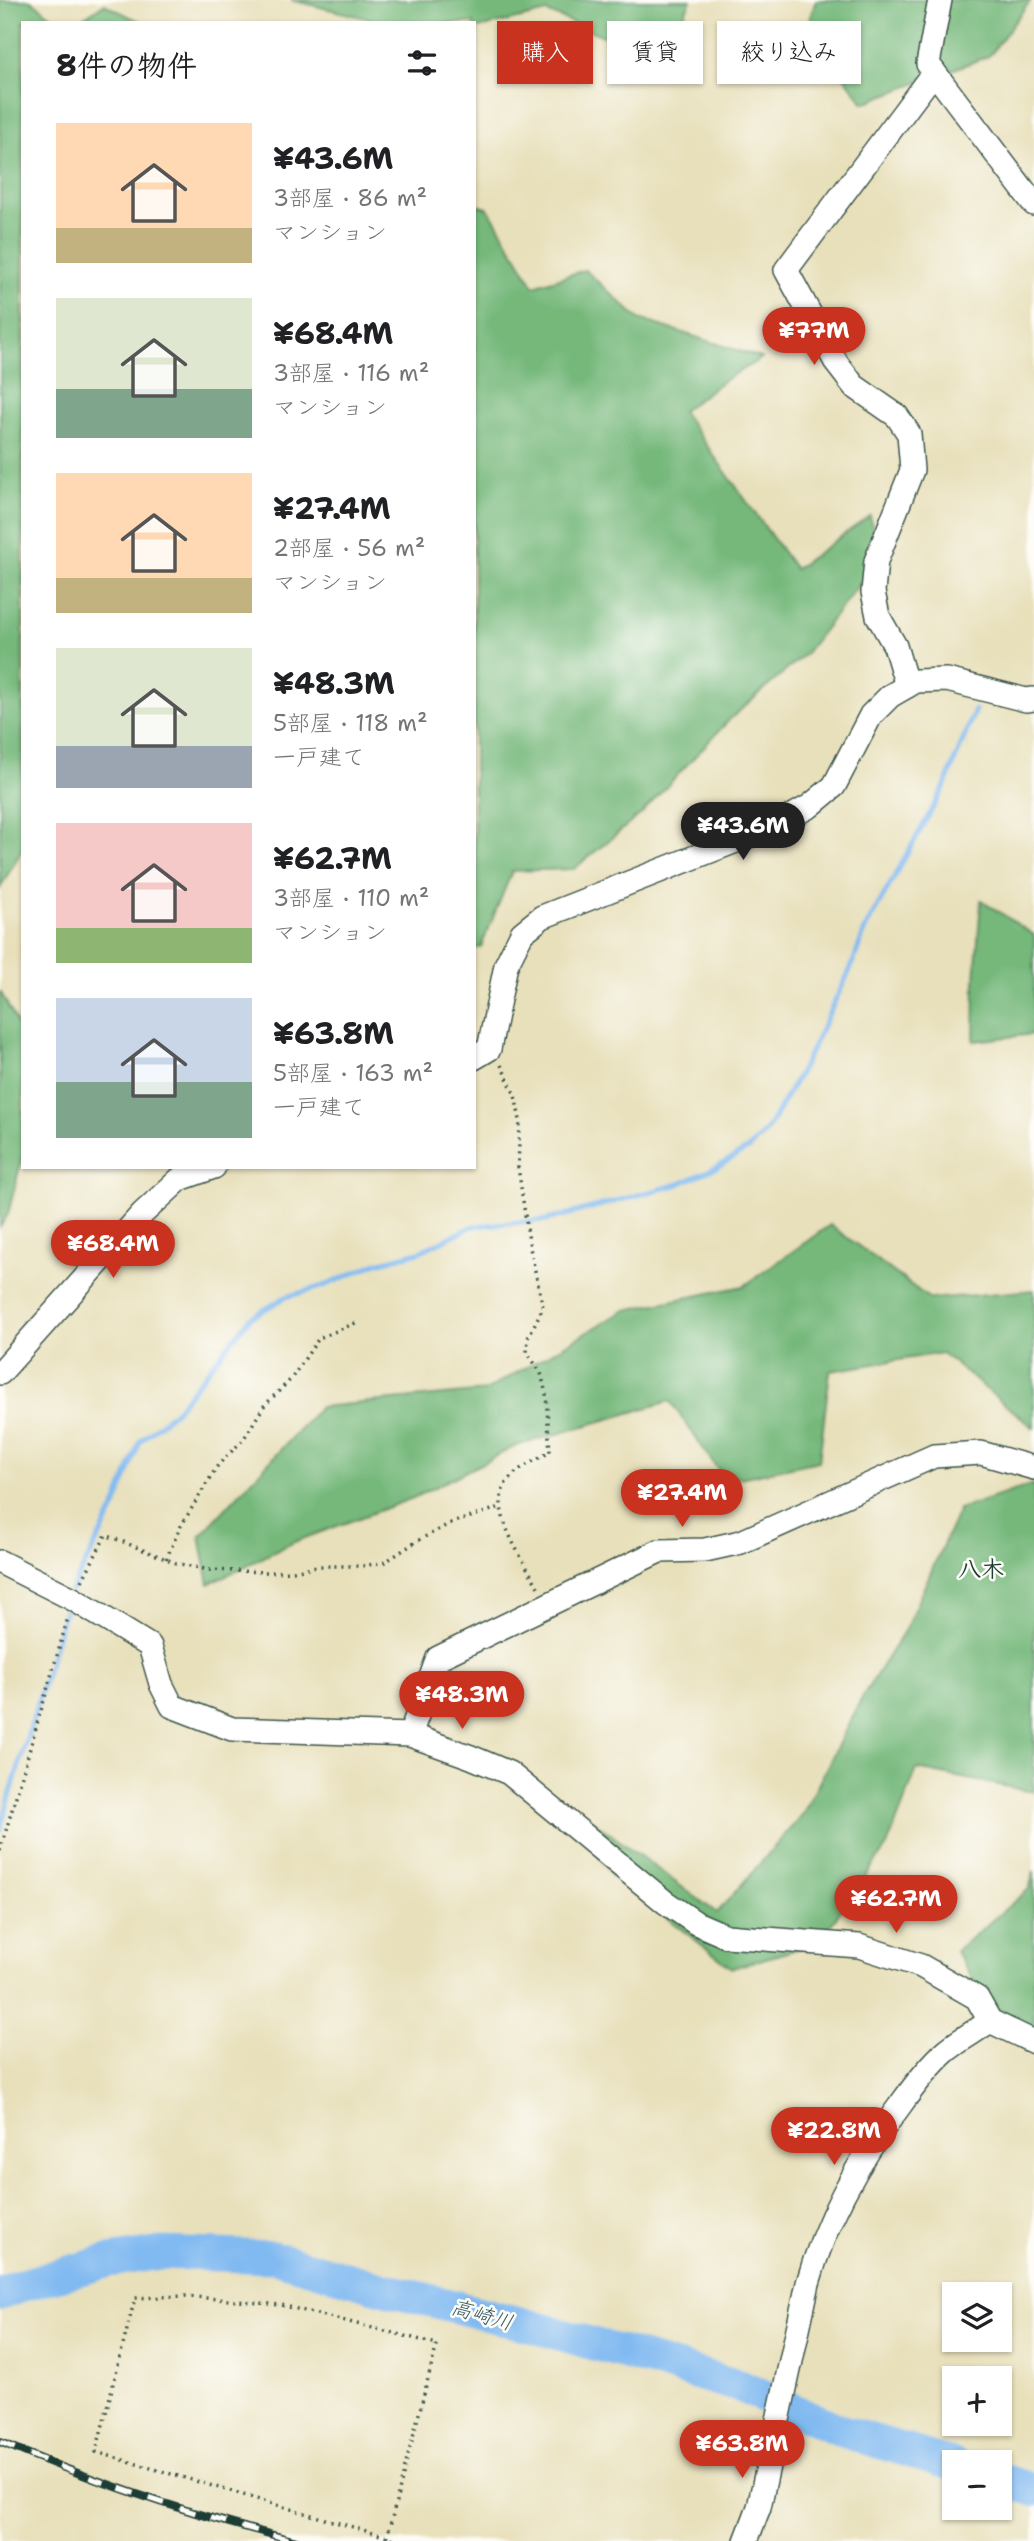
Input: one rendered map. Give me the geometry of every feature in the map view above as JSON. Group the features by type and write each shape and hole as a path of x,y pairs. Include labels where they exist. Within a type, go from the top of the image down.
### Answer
{"street":[{"path":"940,0 928,64 1034,204"},
{"path":"907,686 895,646 878,617 873,592 876,561 912,470 909,434 897,416 854,386 837,363 786,270 934,72"},
{"path":"482,1053 506,965 522,933 542,918 774,826 810,806 834,786 871,715 890,696 916,681 947,680 1026,700 1034,699"},
{"path":"0,1373 144,1213 180,1179 208,1169"},
{"path":"410,1735 438,1658 659,1551 705,1550 741,1542 934,1456 981,1453 1034,1468"},
{"path":"0,1562 74,1599 150,1646 161,1684 172,1706 232,1729 410,1735 509,1773 656,1895 696,1923 726,1936 859,1946 921,1966 976,1998 990,2021 1034,2042"},
{"path":"746,2541 759,2507 817,2251 829,2222 863,2159 916,2083 946,2051 990,2021"}],"path":[{"path":"482,1053 504,1069 515,1095 520,1120 518,1167 530,1248 543,1307 528,1338 527,1352 541,1373 546,1394 550,1452 520,1470 505,1484 501,1507 506,1526 548,1605"},
{"path":"166,1559 181,1526 218,1465 243,1440 264,1406 291,1380 319,1338 358,1322"},
{"path":"0,1851 74,1599 106,1535 166,1559 209,1570 293,1571 317,1566 363,1566 385,1562 449,1524 501,1507"},
{"path":"387,2537 437,2344 281,2305 185,2296 135,2298 96,2452 387,2537 401,2541"}],"green space":[{"path":"0,0 31,0 57,21 21,21 21,851 0,888"},
{"path":"291,0 691,0 682,21 607,21 607,38 593,32 593,21 568,21 547,12 497,21 497,24 476,29 476,21 379,21"},
{"path":"816,0 1031,0 989,56 864,103 850,84 861,84 861,21 809,21"},
{"path":"104,4 139,21 79,21"},
{"path":"476,205 488,208 534,286 585,270 639,319 762,358 723,381 682,411 795,569 870,516 878,560 805,654 729,720 641,814 574,869 512,871 481,947 476,948"},
{"path":"981,900 1034,935 1034,1034 974,1041"},
{"path":"0,991 21,1030 21,1162 8,1214 0,1227"},
{"path":"830,1225 930,1299 1034,1290 1034,1428 942,1353 830,1371 819,1461 726,1481 670,1401 516,1446 413,1498 294,1542 209,1584 200,1536 320,1407 485,1391 626,1310 744,1286"},
{"path":"1034,1484 1034,1792 917,1769 887,1846 818,1943 732,1968 612,1876 563,1799 717,1913 803,1814 863,1696 906,1628 959,1509"},
{"path":"1034,1871 1034,2028 993,2014 956,1951 1029,1889"}],"waterway":[{"path":"71,1591 115,1507 140,1441 176,1410 250,1318 286,1297 324,1286 377,1263 419,1252 473,1226 547,1220 679,1184 748,1149 767,1130 803,1067 851,968 865,929 944,788 975,710"},
{"path":"0,1830 67,1603"},
{"name":"高崎川","path":"0,2294 109,2261 161,2253 273,2257 528,2325 742,2387 842,2431 942,2461"},
{"name":"高崎川","path":"1012,2483 1034,2490"}],"railway":[{"path":"0,2442 146,2497 296,2541"}],"district":[{"name":"八木","path":"981,1569"}]}
